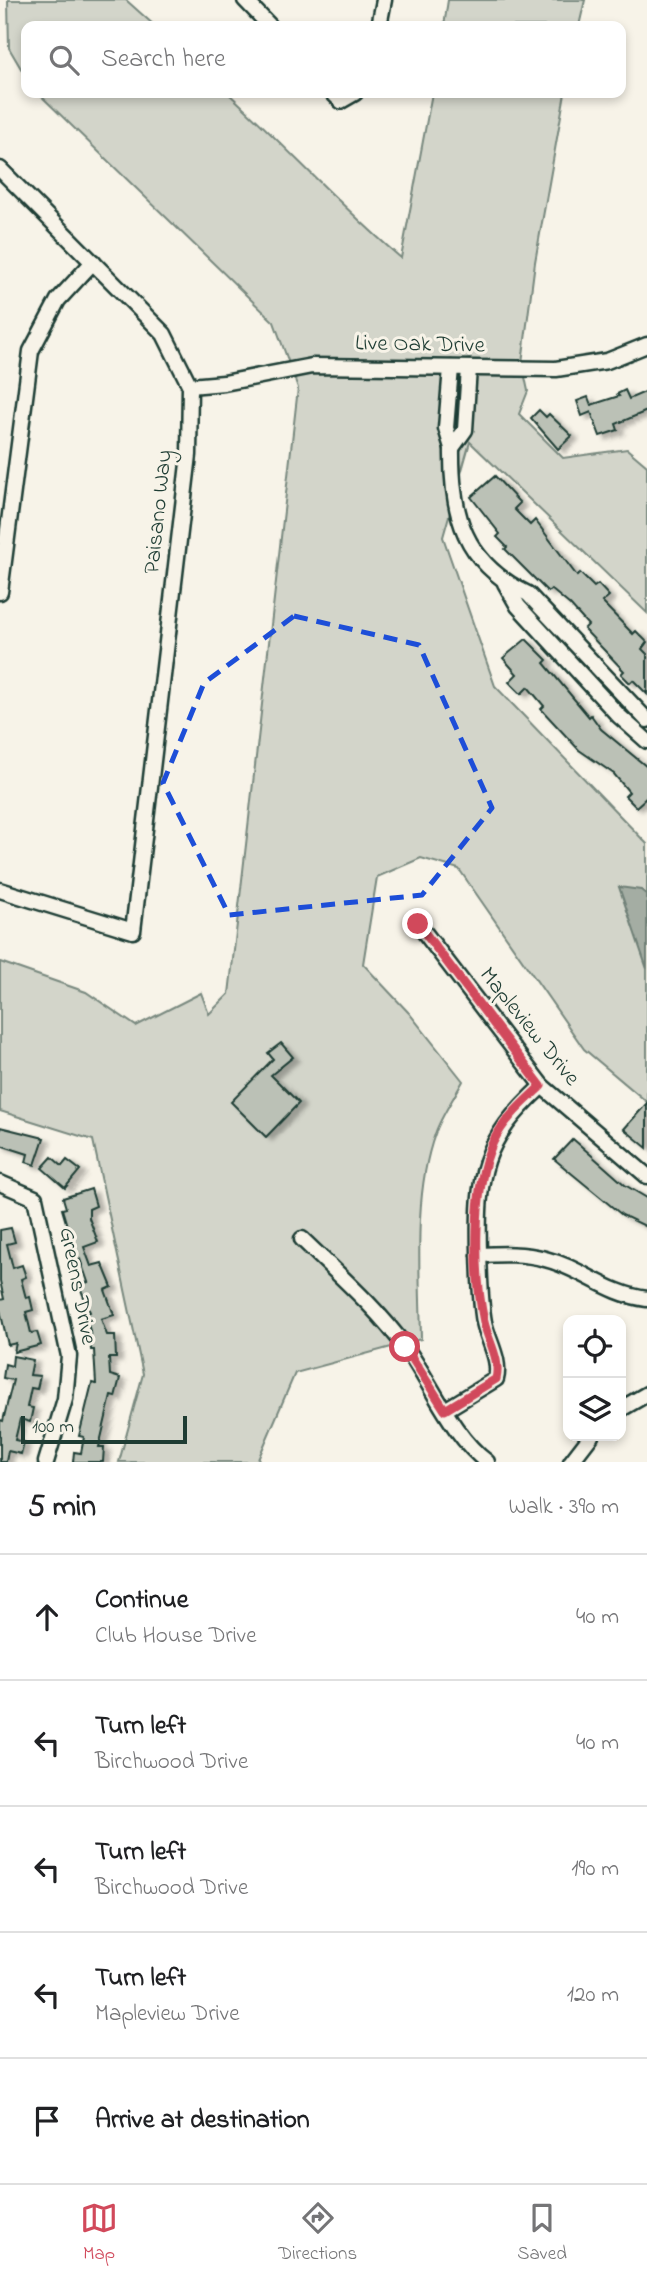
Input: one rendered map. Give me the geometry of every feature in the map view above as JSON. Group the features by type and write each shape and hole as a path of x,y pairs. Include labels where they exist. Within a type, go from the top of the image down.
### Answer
{"street":[{"path":"245,0 265,21"},
{"path":"380,21 384,0"},
{"name":"Paisano Way","path":"0,169 164,334 190,386 189,455 133,931 0,890"},
{"path":"0,592 31,351 58,300 93,262"},
{"name":"Live Oak Drive","path":"190,386 225,383 312,366 556,369 607,361 647,345"},
{"path":"451,368 446,428 452,448 454,508 479,556 505,583 517,606 619,716 647,741"},
{"path":"452,448 465,430 469,368"},
{"path":"447,418 466,419"},
{"path":"505,583 528,594 647,720"},
{"name":"Mapleview Drive","path":"418,924 541,1086 647,1176"},
{"path":"445,1410 496,1379 499,1368 485,1324 479,1255 479,1186 488,1157 507,1121 541,1086"},
{"name":"Greens Drive","path":"0,1183 35,1198 69,1356 65,1399 46,1462"},
{"path":"302,1239 405,1347 445,1410 479,1456 487,1462"},
{"path":"479,1255 518,1254 547,1259 616,1293 647,1299"},
{"path":"626,1406 647,1394"},
{"path":"571,1462 587,1441"}],"highlighted area":[{"path":"294,616 419,645 492,808 422,895 229,915 163,783 204,683"}],"shaded area":[{"path":"8,0 126,0 149,21 21,21 21,68 9,48"},
{"path":"448,0 585,0 580,21 445,21"},
{"path":"43,98 233,98 401,258 431,98 564,98 535,262 522,363 528,391 519,414 563,458 627,449 647,466 647,613 470,442 443,537 495,686 647,844 647,1102 584,1049 459,869 421,858 377,877 363,964 409,1013 463,1081 438,1127 423,1182 419,1235 421,1339 295,1373 257,1462 119,1462 143,1374 93,1140 0,1111 0,962 86,992 136,1026 201,993 209,1014 229,994 298,388 274,322"},
{"path":"619,887 641,890 647,895 647,969"}],"building":[{"path":"625,390 629,399 647,391 647,411 616,424 618,430 600,436 591,412 582,416 577,401 588,397 591,405 619,396 617,394"},
{"path":"539,410 546,417 549,414 572,436 558,449 531,418"},
{"path":"495,476 520,503 514,509 530,525 535,520 577,576 580,573 594,587 598,584 609,596 602,602 633,634 636,631 647,642 642,649 647,654 647,694 633,680 630,683 621,674 624,671 584,629 588,625 570,605 551,589 548,592 505,549 507,547 497,537 500,534 471,497"},
{"path":"526,639 547,660 544,663 589,717 591,715 601,729 647,767 647,797 636,807 625,796 629,792 614,774 579,750 541,709 544,706 528,687 521,694 509,682 517,674 503,658"},
{"path":"281,1043 293,1057 271,1075 299,1103 266,1137 231,1102 273,1059 268,1053"},
{"path":"647,1103 647,1148 624,1129"},
{"path":"0,1127 44,1138 35,1165 26,1162 28,1154 0,1145"},
{"path":"573,1139 625,1185 647,1198 647,1227 622,1215 554,1159"},
{"path":"52,1157 62,1166 67,1160 80,1170 65,1188 42,1168"},
{"path":"91,1189 96,1206 89,1209 89,1218 98,1242 84,1247 91,1266 102,1263 112,1287 105,1290 114,1315 101,1319 107,1335 115,1335 116,1358 109,1358 110,1375 120,1378 115,1397 111,1396 99,1447 104,1447 103,1462 73,1462 74,1452 81,1453 84,1437 79,1436 92,1383 96,1384 94,1350 91,1350 90,1331 85,1314 90,1312 79,1285 88,1282 80,1259 74,1261 66,1238 70,1236 62,1209 66,1208 63,1198"},
{"path":"11,1228 15,1242 7,1244 13,1268 22,1265 26,1277 21,1279 26,1298 30,1297 33,1310 26,1312 31,1333 37,1332 41,1345 14,1352 16,1343 8,1345 0,1310 0,1300 4,1299 0,1281 0,1230"},
{"path":"13,1356 33,1360 30,1375 40,1376 37,1389 31,1388 27,1407 33,1408 30,1422 20,1419 15,1440 24,1442 21,1454 8,1451 6,1462 0,1462 0,1420 3,1421 13,1380 3,1378 5,1364 12,1366"}],"route":[{"path":"405,1347 445,1410 496,1379 499,1368 485,1324 479,1277 479,1186 493,1142 522,1103 541,1086 418,924"}]}
